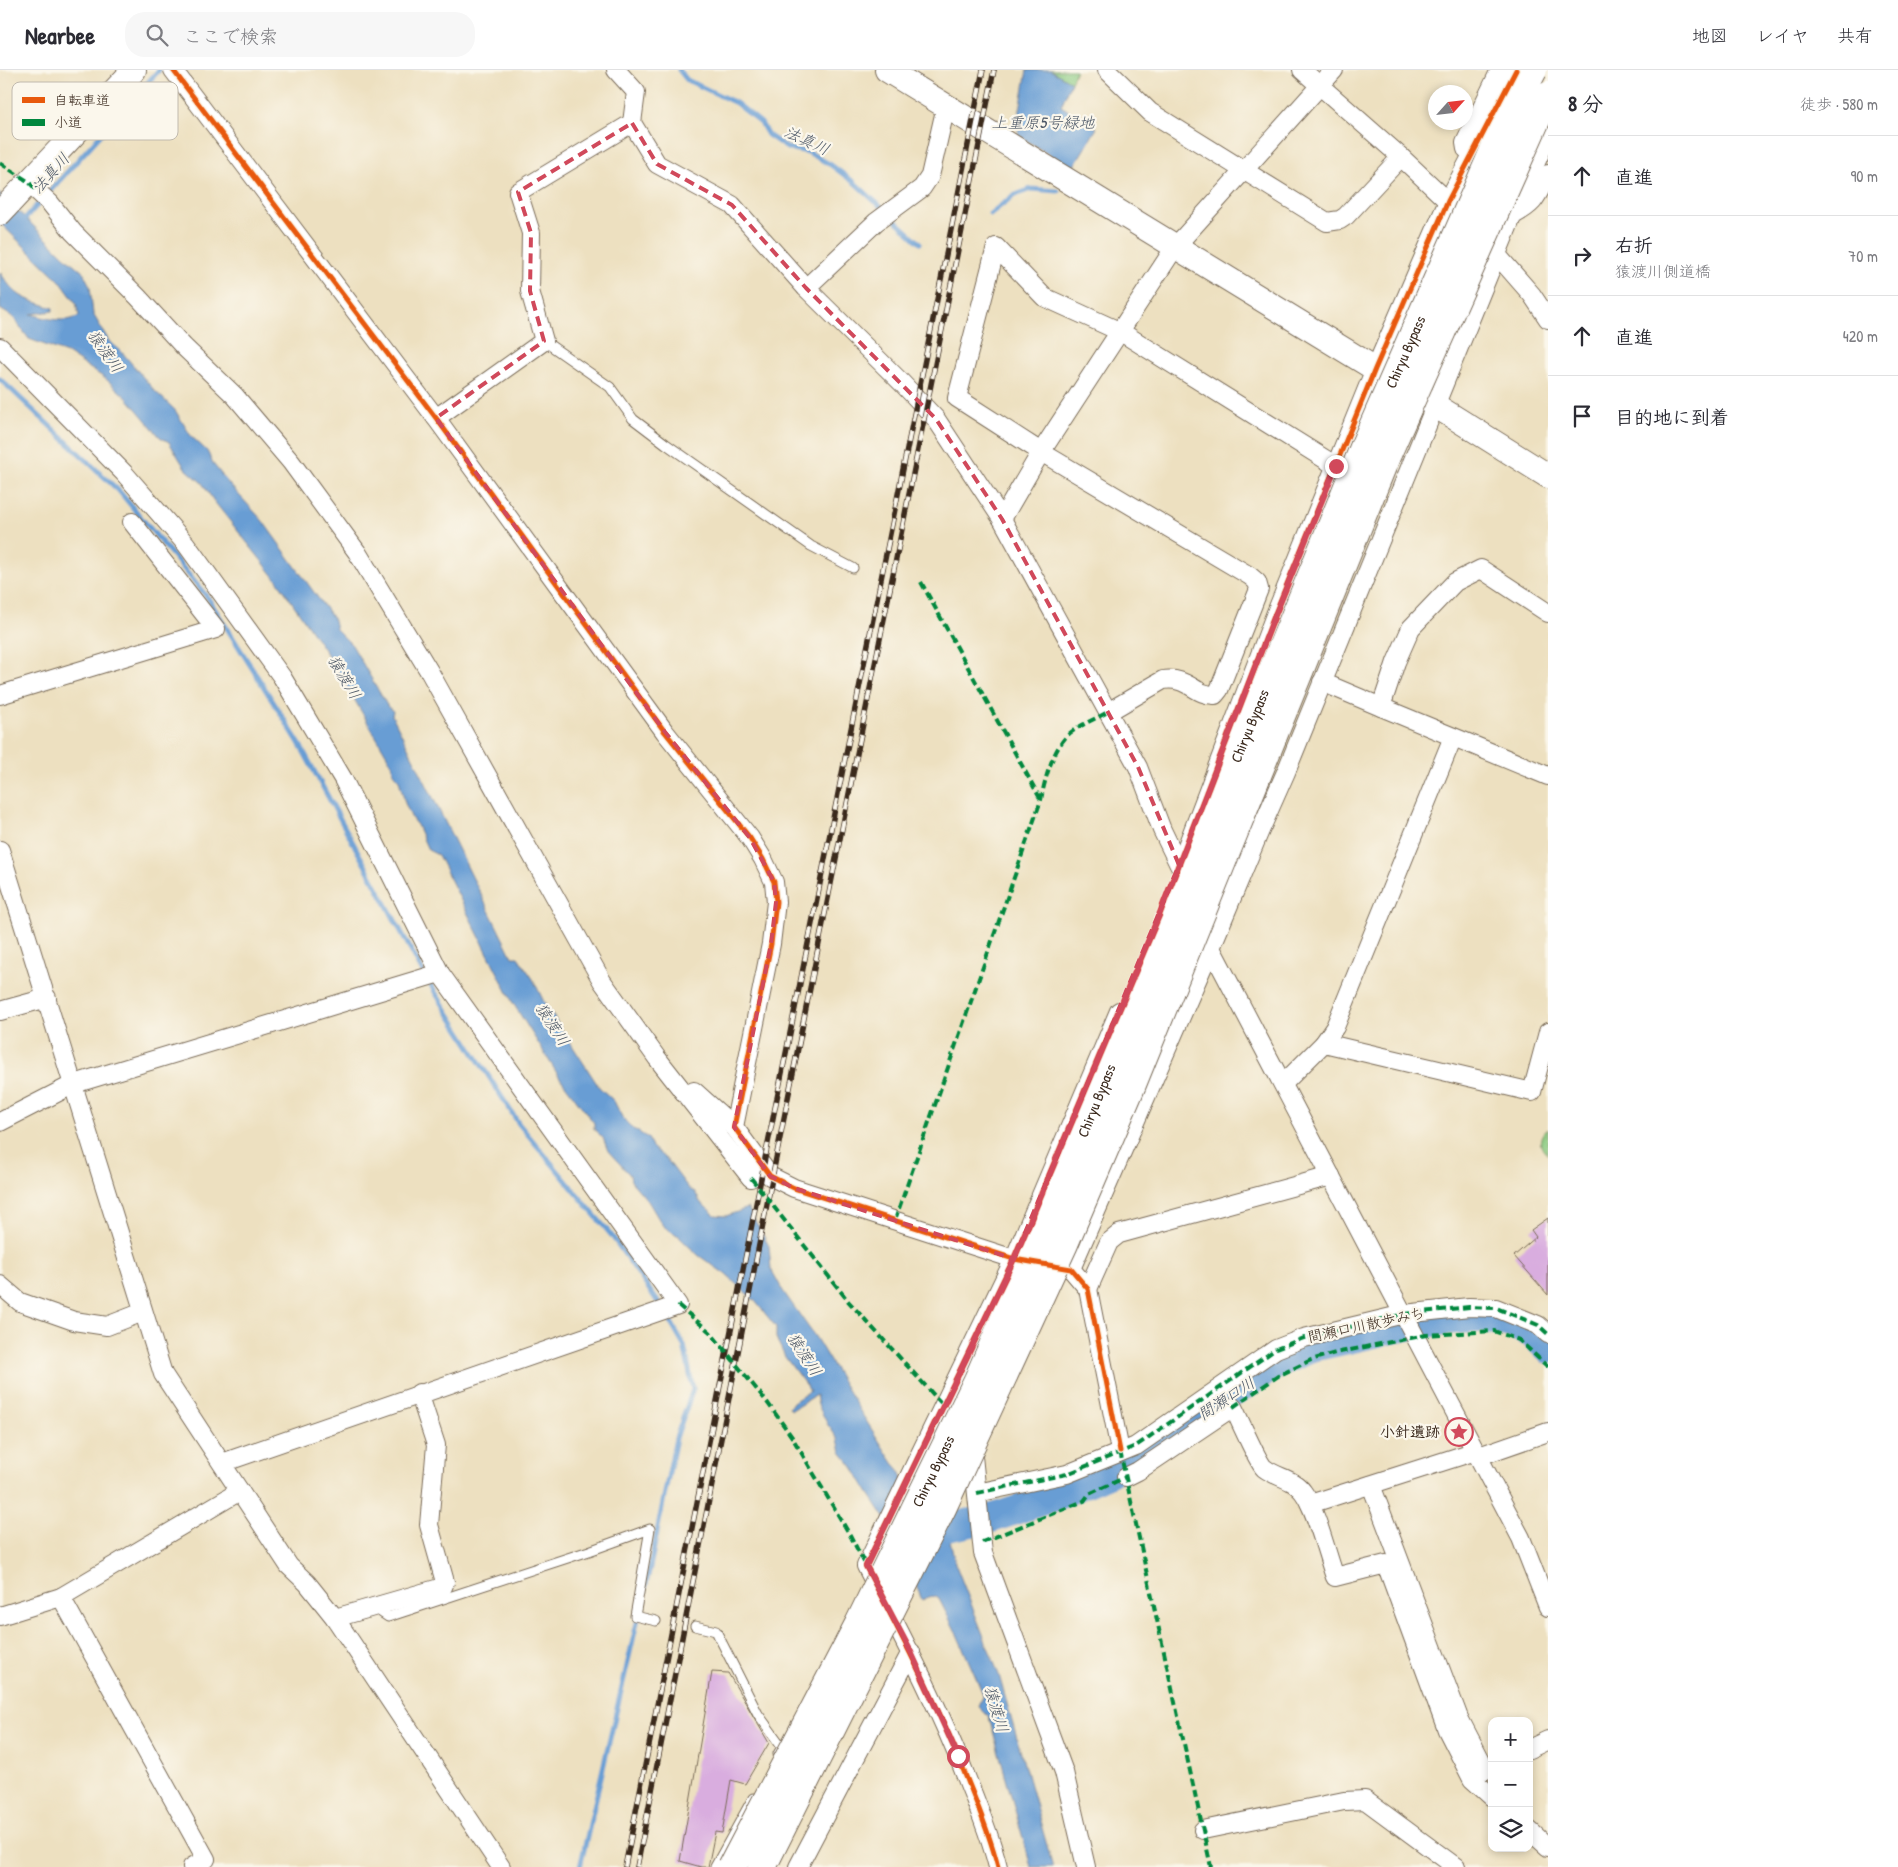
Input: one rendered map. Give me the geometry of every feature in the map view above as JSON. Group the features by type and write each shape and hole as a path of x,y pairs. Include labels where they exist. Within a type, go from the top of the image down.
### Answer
{"highway":[{"name":"Chiryu Bypass","path":"732,1867 859,1624 978,1380 1043,1232 1365,445 1512,110 1533,70"},
{"name":"Chiryu Bypass","path":"762,1867 943,1506 1063,1246 1132,1085 1387,454 1534,122 1548,96"}],"street":[{"path":"124,82 134,70"},
{"path":"173,70 436,418 665,732 750,838 763,859 774,882 776,902 771,944 734,1128"},
{"path":"616,70 636,92 632,123 657,164 732,205 806,288 936,419 1002,519 1108,712 1138,767 1162,830 1180,865 1230,901"},
{"path":"887,70 1548,476"},
{"path":"1107,70 1150,112 1327,222 1340,220 1346,216 1401,157"},
{"path":"1302,70 1448,201 1532,295 1548,319"},
{"path":"1002,519 1041,452 1175,247 1334,70"},
{"path":"998,1867 984,1823 958,1756 911,1652 866,1566 1014,1259 1180,865 1275,615 1376,369 1448,201 1516,70"},
{"path":"1466,166 1465,143 1494,72"},
{"path":"806,288 876,222 922,188 930,176 946,106"},
{"path":"436,418 544,341 530,291 531,233 518,192 632,123"},
{"path":"1071,1269 1286,772 1512,216 1548,136"},
{"path":"0,213 33,186 73,140"},
{"path":"1512,216 1529,207 1548,174"},
{"path":"33,186 73,232 138,297 184,347 235,396 291,462 357,552 428,671 602,981 657,1058 752,1178"},
{"path":"1108,712 1162,680 1172,678 1181,680 1207,695 1216,695 1220,690 1259,589 1257,582 1250,576 1041,452 957,398 996,247 1044,297 1121,332 1336,466"},
{"path":"0,348 124,473 186,544 282,677 343,779 440,974 678,1304 222,1463"},
{"path":"0,695 216,628 132,522"},
{"path":"1381,707 1396,662 1411,628 1455,582 1480,569 1548,613"},
{"path":"1322,682 1548,776"},
{"path":"1283,1084 1324,1043 1335,1027 1453,737"},
{"path":"0,850 74,1084 143,1312 164,1374 292,1569 307,1583 335,1618 501,1867"},
{"path":"1160,913 1211,948 1478,1453 1521,1538 1548,1608"},
{"path":"0,1122 74,1084 440,974"},
{"path":"0,1011 47,998"},
{"path":"1324,1043 1532,1092 1548,1032"},
{"path":"657,1058 734,1128 770,1176 794,1188 1014,1259 1071,1269 1088,1289 1120,1451"},
{"path":"1088,1289 1109,1242 1119,1234 1331,1176"},
{"path":"0,1285 20,1302 74,1321 107,1326 143,1312"},
{"name":"間瀬口川散歩みち","path":"977,1493 1067,1474 1136,1446 1276,1349 1334,1329 1405,1314 1470,1307 1496,1308 1538,1325 1548,1334"},
{"path":"335,1618 443,1587 445,1582 429,1524 436,1445 419,1393"},
{"path":"943,1405 974,1456 983,1553 1064,1772 1086,1867"},
{"path":"1126,1477 1138,1472 1233,1407 1262,1466 1274,1475 1291,1480 1302,1491 1310,1504 1335,1578 1386,1564 1447,1730 1472,1779 1488,1793"},
{"path":"1310,1504 1548,1432"},
{"path":"1371,1485 1459,1718 1486,1770 1488,1769"},
{"path":"0,1616 61,1596 240,1491"},
{"path":"61,1596 206,1859 192,1867"},
{"path":"798,1867 911,1652"},
{"path":"1533,1747 1548,1740"},
{"path":"1203,1830 1344,1801 1365,1800 1456,1867"},
{"path":"1533,1834 1548,1847"}],"lane":[{"path":"544,341 610,387 633,419 666,444 811,546 853,568"},
{"path":"373,1607 388,1617 650,1529 635,1616 656,1621"},
{"path":"695,1626 716,1631 758,1714 782,1747 772,1764"},
{"path":"715,1867 757,1790"}],"highlighted area":[{"path":"632,123 657,164 732,205 806,288 936,419 1002,519 1138,767 1179,865 1014,1259 794,1188 770,1176 734,1127 771,944 776,902 774,882 750,838 665,732 436,418 544,341 530,291 531,233 518,192"}],"green space":[{"path":"1050,70 1076,70 1071,82"},
{"path":"1548,1128 1548,1155 1542,1149 1540,1142 1542,1134"}],"water":[{"name":"上重原5号緑地","path":"1027,70 1050,70 1071,82 1061,106 1097,128 1072,169 1018,135 1019,115"},
{"name":"猿渡川","path":"0,193 64,256 83,272 90,286 93,314 109,341 121,351 154,390 175,410 191,436 207,451 214,465 229,484 262,520 334,620 336,629 352,645 388,707 393,711 392,715 512,957 518,957 533,979 544,1002 599,1087 614,1101 622,1117 632,1128 648,1138 652,1147 668,1161 689,1189 695,1192 700,1202 715,1215 726,1216 748,1208 769,1246 771,1269 783,1291 816,1338 860,1411 900,1471 924,1526 953,1521 955,1529 948,1532 955,1563 999,1675 1053,1867 1031,1867 989,1717 978,1706 983,1694 956,1632 939,1599 933,1596 922,1600 893,1530 853,1467 841,1452 838,1439 828,1425 818,1405 816,1395 792,1410 789,1408 793,1402 810,1391 785,1357 776,1338 776,1327 755,1301 725,1274 698,1255 677,1235 663,1226 648,1201 631,1181 630,1175 608,1151 603,1138 594,1129 594,1123 560,1078 513,1003 438,855 428,850 417,825 412,819 405,803 399,780 393,773 392,764 333,663 277,580 213,500 202,483 185,468 169,442 160,437 127,398 106,379 67,353 29,339 13,317 0,309 0,272 11,288 17,293 53,308 53,311 31,314 61,320 68,320 79,316 76,303 60,281 0,223"}],"building":[{"path":"1548,1218 1548,1295 1514,1256 1536,1237 1531,1230"},
{"path":"712,1672 728,1673 769,1743 745,1784 731,1780 722,1833 715,1832 708,1867 701,1867 680,1861"}],"waterway":[{"name":"法真川","path":"148,82 159,70"},
{"name":"法真川","path":"679,70 687,80 736,103 761,123 768,135 787,148 808,152 831,165 855,183 920,243"},
{"name":"法真川","path":"22,222 96,140"},
{"name":"法真川","path":"990,214 1013,196 1031,189 1058,191"},
{"path":"0,379 119,491 208,598 299,743 424,974"},
{"path":"428,981 519,1124 612,1236 667,1315 684,1345 693,1389 676,1438 641,1606"},
{"name":"間瀬口川","path":"915,1534 993,1518 1054,1497 1107,1474 1279,1363 1314,1347 1399,1328 1450,1320 1482,1318 1509,1323 1534,1335 1548,1349"},
{"path":"580,1867 639,1614"}],"railway":[{"path":"625,1867 983,70"},
{"path":"637,1867 779,1143 994,70"}],"marked path":[{"path":"0,163 29,182 37,191"},
{"path":"921,582 1041,800"},
{"path":"895,1220 1041,800 1054,755 1070,733 1108,712"},
{"path":"751,1178 849,1302 943,1405"},
{"path":"678,1305 710,1332 767,1402 792,1437 850,1535 866,1566"},
{"path":"977,1493 1067,1474 1136,1446 1276,1349 1304,1338 1404,1314 1469,1307 1496,1308 1538,1325 1548,1334"},
{"path":"1233,1407 1278,1376 1311,1360 1335,1353 1426,1335 1494,1331 1519,1340 1548,1367"},
{"path":"1120,1451 1211,1867"},
{"path":"982,1542 1084,1501 1089,1494 1126,1477"}],"cycle path":[{"path":"173,70 436,418 665,732 750,838 763,859 774,882 776,902 771,944 734,1127 770,1176 794,1188 1014,1259 1071,1269 1088,1289 1120,1451"},
{"path":"998,1867 981,1815 946,1728 866,1566 1014,1259 1160,913 1275,615 1375,369 1448,201 1516,70"}],"place":[{"name":"小針遺跡","path":"1459,1432"}],"route":[{"path":"958,1756 911,1652 866,1566 1014,1259 1180,865 1275,615 1336,466"}]}
